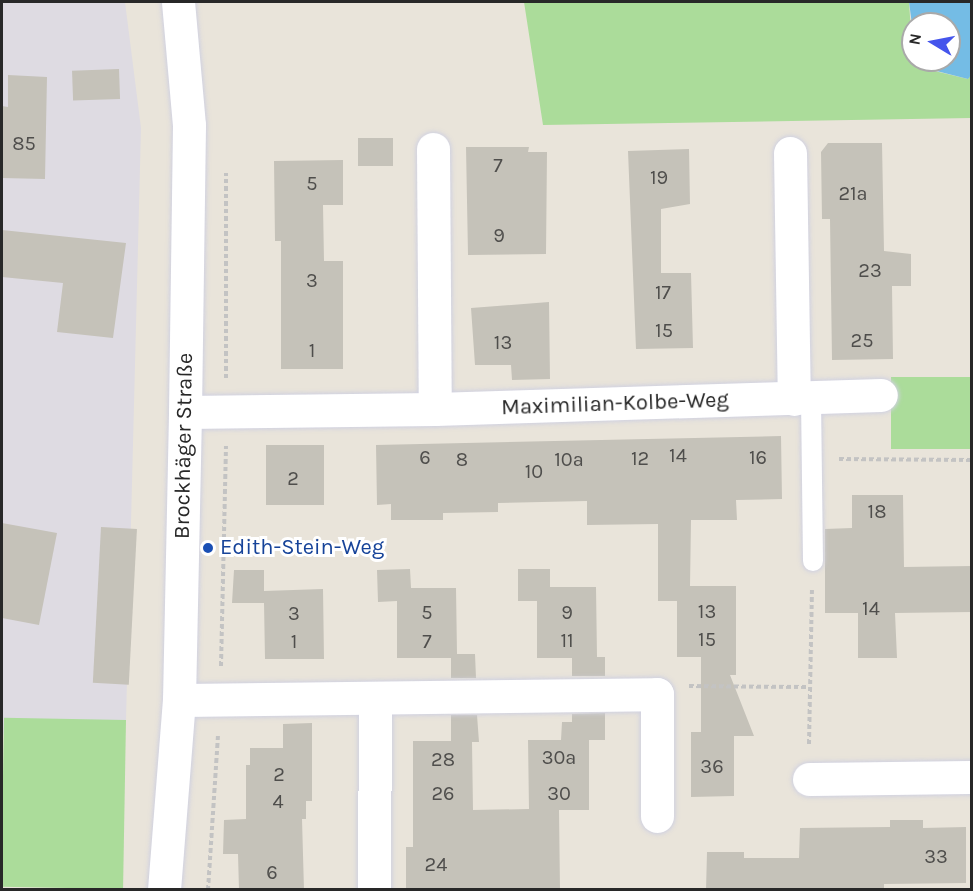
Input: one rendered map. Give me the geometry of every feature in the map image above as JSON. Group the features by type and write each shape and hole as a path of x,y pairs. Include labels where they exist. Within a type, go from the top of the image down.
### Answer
{"street":[{"name":"Brockhäger Straße","path":"164,890 179,700 185,412 189,125 178,2"},
{"path":"433,149 435,409"},
{"path":"790,153 802,398"},
{"name":"Maximilian-Kolbe-Weg","path":"185,412 435,409 881,395"},
{"path":"179,700 657,694 657,816"},
{"path":"374,890 375,699"},
{"path":"809,779 972,777"}],"lane":[{"path":"802,398 811,459 813,561"}],"path":[{"path":"811,459 972,460"},
{"path":"809,779 813,561"},
{"path":"657,694 676,686 809,687"}],"shaded area":[{"path":"2,2 125,2 141,128 126,720 5,729 2,739"}],"green space":[{"path":"524,2 909,2 910,12 901,12 901,72 939,72 968,79 971,74 971,118 543,125"},
{"path":"891,377 971,377 971,449 891,449"},
{"path":"4,718 126,720 123,889 2,887"}],"water":[{"path":"909,2 971,2 972,74 968,79 941,72 961,72 961,12 910,12"}],"building":[{"path":"119,69 120,99 73,101 72,71"},
{"path":"8,75 47,77 45,179 2,178 2,106 8,107"},
{"path":"358,138 393,138 393,166 358,166"},
{"path":"828,143 882,143 884,251 911,254 911,286 892,286 893,359 832,360 830,219 822,219 821,152"},
{"path":"466,147 529,147 528,152 547,152 546,254 468,255"},
{"path":"689,149 690,204 661,209 661,273 691,273 693,348 636,349 628,151"},
{"path":"343,160 343,205 323,205 324,261 343,261 343,369 281,369 281,241 275,241 274,161"},
{"path":"2,230 126,243 113,338 57,332 63,283 2,277"},
{"path":"549,302 550,379 512,380 511,365 475,365 471,308"},
{"path":"781,436 782,499 736,500 737,520 691,520 690,586 736,586 736,675 730,675 754,736 734,736 734,796 691,797 691,732 701,732 701,657 677,657 677,601 658,601 658,524 587,525 587,501 498,503 498,512 443,513 443,520 391,520 391,504 377,505 376,445"},
{"path":"266,445 324,445 324,505 266,505"},
{"path":"852,495 903,495 904,567 972,566 972,612 895,613 897,658 858,658 858,613 825,613 825,529 852,528"},
{"path":"2,523 57,533 39,625 2,618"},
{"path":"101,527 137,529 129,685 93,683"},
{"path":"410,569 411,588 456,588 457,654 475,654 476,678 451,678 451,658 397,658 397,601 378,602 377,570"},
{"path":"518,569 550,569 550,587 596,587 597,657 605,657 605,676 572,676 572,658 537,658 537,601 518,601"},
{"path":"234,570 264,570 264,591 323,589 324,659 265,659 264,603 232,603"},
{"path":"605,713 605,740 589,740 589,810 559,810 560,890 406,890 406,847 413,847 413,741 451,741 451,715 477,715 479,742 472,742 473,810 529,809 528,740 561,740 562,722 572,722 572,714"},
{"path":"312,723 312,801 306,801 306,819 302,819 304,890 239,890 238,854 223,854 224,820 246,819 246,765 250,765 250,748 283,748 283,724"},
{"path":"890,820 923,820 923,828 966,827 966,883 884,884 884,890 706,890 707,852 744,852 744,858 799,858 800,828 890,827"}],"place":[{"name":"Edith-Stein-Weg","path":"208,548"}]}
